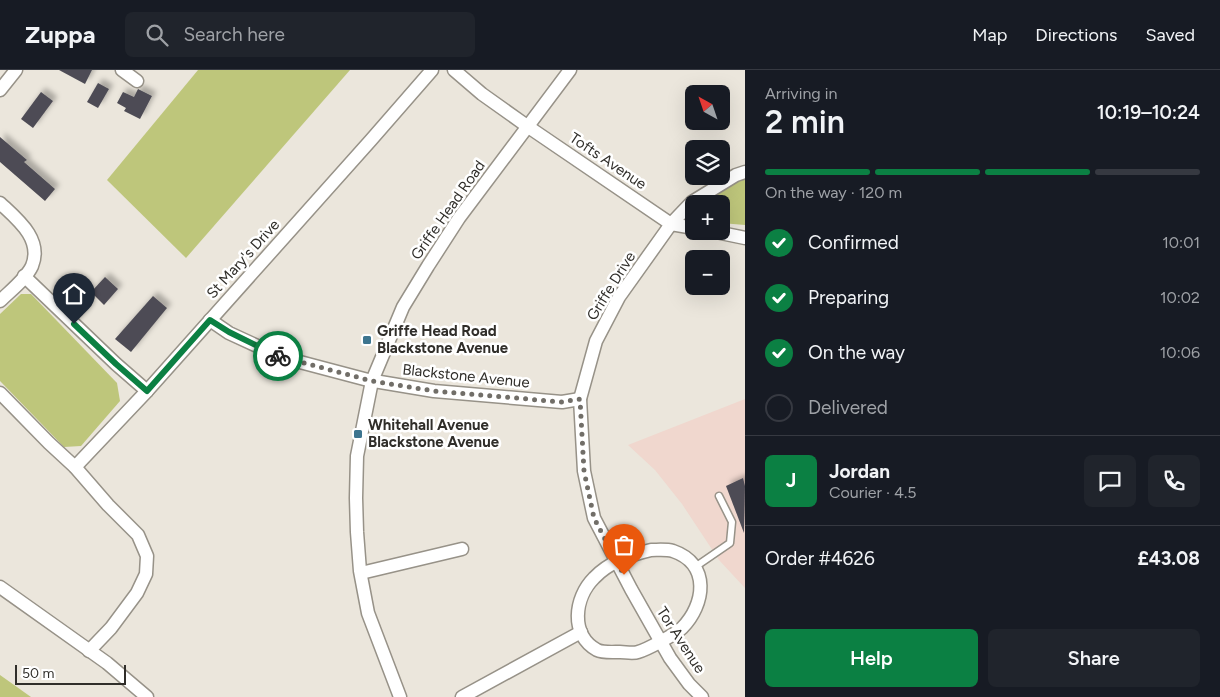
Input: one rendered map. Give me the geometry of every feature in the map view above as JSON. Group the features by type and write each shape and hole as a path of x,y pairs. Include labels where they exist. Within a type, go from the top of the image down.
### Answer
{"street":[{"path":"1,85 16,70"},
{"path":"122,70 137,81"},
{"name":"St Mary's Drive","path":"75,467 147,391 372,140 432,70"},
{"name":"Tofts Avenue","path":"454,70 482,94 527,126 671,224"},
{"name":"Griffe Head Road","path":"400,697 368,613 356,532 357,456 372,381 403,307 423,274 459,218 570,70"},
{"name":"Griffe Drive","path":"580,399 596,341 619,297 671,224 692,202 745,172"},
{"path":"0,204 20,222 30,236 34,256 32,266 0,301"},
{"path":"671,224 685,226"},
{"path":"730,235 745,238"},
{"path":"24,276 147,391"},
{"name":"Blackstone Avenue","path":"210,320 229,332 280,357 372,381 434,391 562,402 580,399"},
{"path":"0,393 75,467 108,505 138,535 147,556 146,574 137,593 111,628 89,651"},
{"name":"Tor Avenue","path":"580,399 584,471 594,518 660,641 684,677 702,697"},
{"path":"361,573 462,549"},
{"path":"651,550 671,550 687,559 695,567 701,580 700,593 695,608 681,629 638,652 598,650 584,640 577,624 582,596 593,579 617,562 631,555 651,550"},
{"path":"0,587 124,676 147,697"},
{"path":"462,697 581,632"}],"lane":[{"path":"695,567 730,543 732,522 719,496"}],"shaded area":[{"path":"745,399 745,588 719,560 682,504 655,470 628,445"}],"green space":[{"path":"198,70 350,70 186,258 107,180"},
{"path":"745,178 745,225 730,224 730,195 713,195 738,179"},
{"path":"21,294 31,294 117,383 120,401 81,446 64,447 0,381 0,314"},
{"path":"0,675 31,697 0,697"}],"building":[{"path":"59,70 92,70 85,84"},
{"path":"98,83 109,89 98,108 87,102"},
{"path":"138,89 152,96 140,119 124,111 126,108 117,103 123,92 134,97"},
{"path":"41,92 53,101 33,128 21,119"},
{"path":"0,137 27,160 24,162 55,189 45,201 0,162"},
{"path":"105,277 118,289 104,305 91,292"},
{"path":"153,296 167,308 131,352 115,339"},
{"path":"743,478 745,486 744,533 726,486"}],"way so far":[{"path":"278,356 372,381 434,391 562,402 580,399 584,471 594,518 624,575"}],"place":[{"name":"Griffe Head Road Blackstone Avenue","path":"367,340"},
{"name":"Whitehall Avenue Blackstone Avenue","path":"358,434"}],"route":[{"path":"74,324 147,391 210,320 229,332 278,356"}]}
